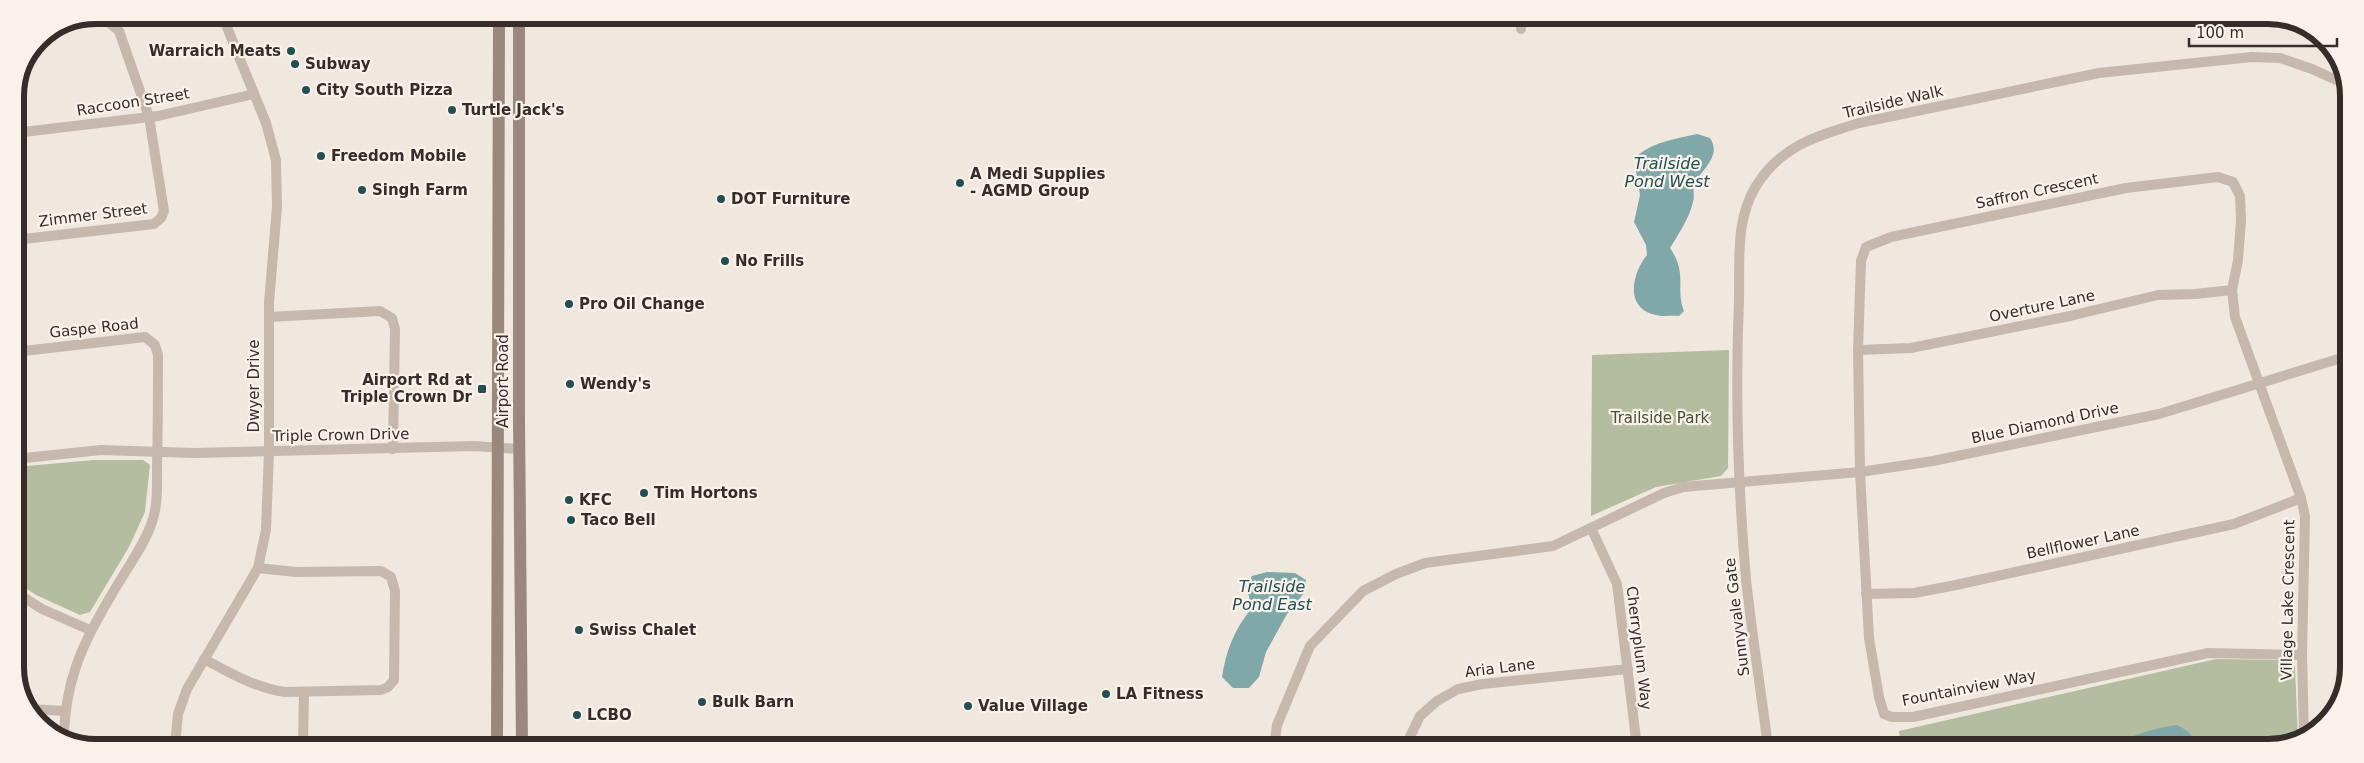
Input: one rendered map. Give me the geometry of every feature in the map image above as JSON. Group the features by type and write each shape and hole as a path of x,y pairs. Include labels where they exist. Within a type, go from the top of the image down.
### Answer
{"main road":[{"name":"Airport Road","path":"497,739 499,24"},
{"name":"Airport Road","path":"519,24 519,449 522,739"}],"street":[{"path":"111,24 116,28 149,117"},
{"name":"Dwyer Drive","path":"175,739 182,701 204,659 258,568 266,530 269,452 268,317 277,176 276,160 269,132 226,24"},
{"path":"1521,24 1521,29"},
{"name":"Trailside Walk","path":"1740,482 1737,428 1742,220 1755,187 1772,165 1791,149 1821,134 1859,124 2099,73 2252,57 2280,58 2312,69 2339,81"},
{"name":"Raccoon Street","path":"24,133 149,117 254,94"},
{"name":"Zimmer Street","path":"24,239 158,222 164,211 164,202 149,117"},
{"name":"Saffron Crescent","path":"1860,472 1858,350 1861,261 1866,247 1891,236 2126,188 2218,176 2234,182 2240,196 2242,220 2238,260 2232,290 2235,317 2259,383"},
{"name":"Overture Lane","path":"1858,350 1910,348 2070,316 2158,295 2232,290"},
{"path":"268,317 380,312 392,318 396,329 393,449"},
{"name":"Gaspe Road","path":"24,351 136,337 151,339 156,345 158,355 157,452"},
{"name":"Blue Diamond Drive","path":"1275,739 1277,725 1310,646 1363,591 1396,574 1425,563 1552,546 1664,493 1683,487 1860,472 1933,461 2158,414 2340,358"},
{"name":"Village Lake Crescent","path":"2259,383 2301,498 2305,516 2302,655 2304,729"},
{"name":"Triple Crown Drive","path":"24,458 100,450 269,452 474,446 519,449"},
{"path":"64,732 65,711 74,672 90,630 140,548 152,522 156,490 157,452"},
{"name":"Fountainview Way","path":"1860,472 1869,638 1879,697 1884,714 1892,717 1912,717 2208,654 2302,655"},
{"name":"Sunnyvale Gate","path":"1740,482 1746,580 1767,739"},
{"name":"Bellflower Lane","path":"1866,594 1914,593 2234,524 2301,498"},
{"name":"Cherryplum Way","path":"1591,528 1617,584 1636,739"},
{"path":"204,659 260,686 273,690 304,692 380,690 391,685 395,675 394,582 387,574 381,571 296,572 258,568"},
{"path":"24,598 42,609 90,630"},
{"name":"Aria Lane","path":"1409,739 1420,716 1436,701 1458,689 1628,669"},
{"path":"303,739 304,692"},
{"path":"38,709 65,711"}],"green space":[{"name":"Trailside Park","path":"1729,350 1728,468 1721,476 1656,487 1591,516 1592,355"},
{"path":"94,460 143,460 150,465 145,512 129,547 90,612 80,615 36,595 24,587 24,466"},
{"path":"2216,659 2288,660 2295,667 2298,733 2278,739 1900,739 1899,731"}],"water":[{"name":"Trailside Pond West","path":"1697,134 1710,138 1714,151 1710,162 1695,183 1694,200 1689,214 1670,248 1679,266 1684,311 1679,316 1656,315 1639,306 1634,290 1638,271 1647,255 1646,245 1634,222 1640,195 1636,171 1638,155 1645,150 1673,139"},
{"name":"Trailside Pond East","path":"1267,572 1295,573 1306,580 1305,592 1287,614 1266,652 1259,677 1249,688 1233,688 1222,677 1232,641 1251,609 1249,596 1244,586 1252,576"},
{"path":"2177,725 2190,734 2193,739 2126,739 2158,728"}],"place":[{"name":"Warraich Meats","path":"291,51"},
{"name":"Subway","path":"295,64"},
{"name":"City South Pizza","path":"306,90"},
{"name":"Turtle Jack's","path":"452,110"},
{"name":"Freedom Mobile","path":"321,156"},
{"name":"A Medi Supplies - AGMD Group","path":"960,183"},
{"name":"Singh Farm","path":"362,190"},
{"name":"DOT Furniture","path":"721,199"},
{"name":"No Frills","path":"725,261"},
{"name":"Pro Oil Change","path":"569,304"},
{"name":"Wendy's","path":"570,384"},
{"name":"Airport Rd at Triple Crown Dr","path":"482,389"},
{"name":"Tim Hortons","path":"644,493"},
{"name":"KFC","path":"569,500"},
{"name":"Taco Bell","path":"571,520"},
{"name":"Swiss Chalet","path":"579,630"},
{"name":"LA Fitness","path":"1106,694"},
{"name":"Bulk Barn","path":"702,702"},
{"name":"Value Village","path":"968,706"},
{"name":"LCBO","path":"577,715"}]}
